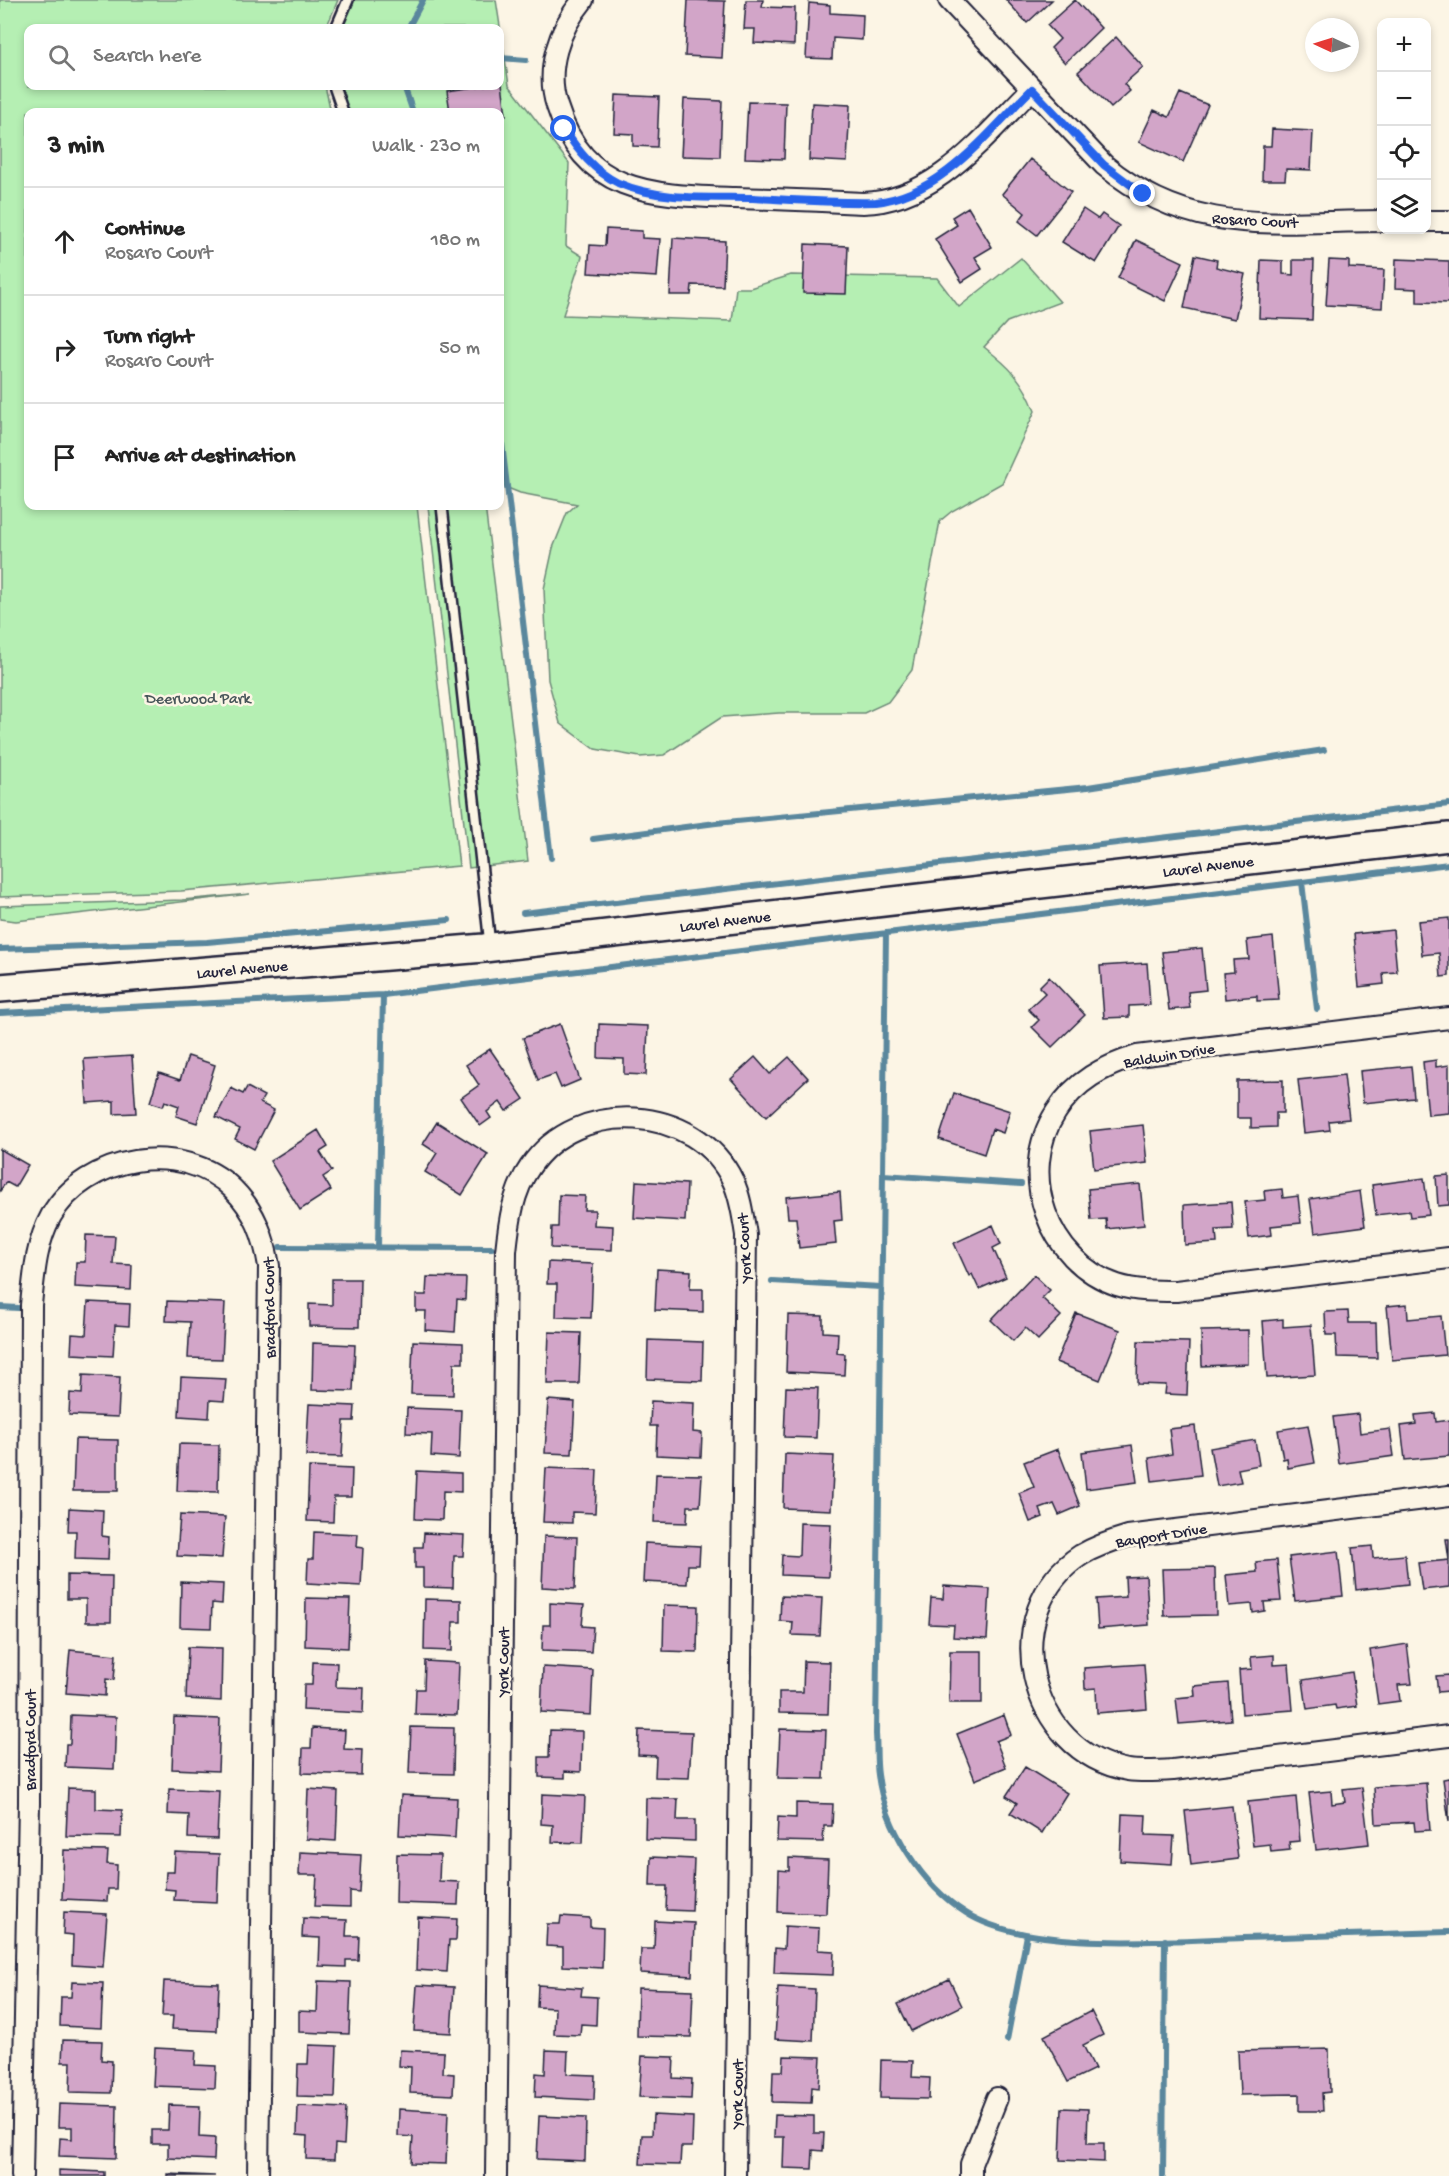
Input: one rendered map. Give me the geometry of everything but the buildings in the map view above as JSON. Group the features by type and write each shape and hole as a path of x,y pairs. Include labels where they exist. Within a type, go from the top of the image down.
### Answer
{"main road":[{"name":"Laurel Avenue","path":"0,988 490,948 1449,837"}],"street":[{"path":"583,0 572,13 561,35 554,59 556,103 564,129 594,168 616,182 638,190 695,196 863,203 890,201 934,181 1032,89"},
{"name":"Rosaro Court","path":"949,0 1104,165 1133,188 1169,206 1197,215 1234,221 1377,221"},
{"path":"1431,221 1449,221"},
{"name":"Baldwin Drive","path":"1449,1018 1137,1056 1113,1064 1086,1080 1056,1112 1044,1139 1038,1177 1045,1214 1069,1253 1098,1276 1135,1289 1176,1291 1449,1258"},
{"name":"York Court","path":"496,2176 508,1231 518,1192 529,1168 546,1149 563,1135 584,1125 621,1118 665,1124 686,1133 703,1145 733,1180 746,1234 735,2176"},
{"name":"Bradford Court","path":"22,2176 29,1815 31,1317 34,1272 41,1240 51,1216 67,1194 90,1177 112,1167 154,1160 196,1166 214,1175 232,1189 251,1210 264,1236 269,1266 258,2176"},
{"name":"Bayport Drive","path":"1449,1496 1128,1536 1102,1544 1080,1556 1054,1582 1045,1595 1036,1621 1031,1647 1033,1676 1041,1702 1051,1720 1063,1735 1084,1752 1110,1765 1128,1770 1173,1770 1449,1736"},
{"path":"971,2176 971,2164 997,2098"}],"lane":[{"path":"338,24 348,0"},
{"path":"335,90 342,108"},
{"path":"442,510 490,948"}],"green space":[{"name":"Deerwood Park","path":"0,0 338,0 328,24 24,24 24,90 326,90 330,108 24,108 24,510 417,510 459,866 181,891 0,897"},
{"path":"348,0 496,0 500,24 338,24"},
{"path":"504,52 509,85 569,163 566,246 582,256 563,315 732,321 736,288 750,288 791,275 937,278 959,307 1021,258 1060,302 1007,322 984,347 1015,375 1026,391 1035,411 1002,483 952,511 940,521 912,670 888,702 864,713 779,713 722,717 664,755 640,757 595,749 560,723 548,680 544,589 553,548 567,513 577,504 520,493 504,487 504,108 340,108 336,90 504,90"},
{"path":"428,510 485,510 528,861 469,868"},
{"path":"250,894 16,921 0,919 0,906 182,900"}],"waterway":[{"path":"410,24 423,0"},
{"path":"504,58 526,60"},
{"path":"405,90 412,108"},
{"path":"504,461 551,858"},
{"path":"593,839 716,823 1088,787 1324,750"},
{"path":"523,913 1449,804"},
{"path":"0,1013 383,995 1449,864"},
{"path":"1302,882 1317,1009"},
{"path":"0,949 207,942 449,920"},
{"path":"886,933 876,1734 877,1770 882,1795 897,1834 920,1871 950,1901 966,1913 993,1926 1025,1934 1062,1939 1140,1942 1449,1932"},
{"path":"378,1247 383,995"},
{"path":"883,1175 1021,1184"},
{"path":"280,1247 492,1248"},
{"path":"772,1281 881,1287"},
{"path":"0,1307 18,1308"},
{"path":"1007,2040 1027,1935"},
{"path":"1163,2176 1165,1940"}],"route":[{"path":"564,129 577,150 594,168 616,182 638,190 695,196 863,203 890,201 915,192 934,181 953,166 1032,89 1104,165 1143,194"}]}
